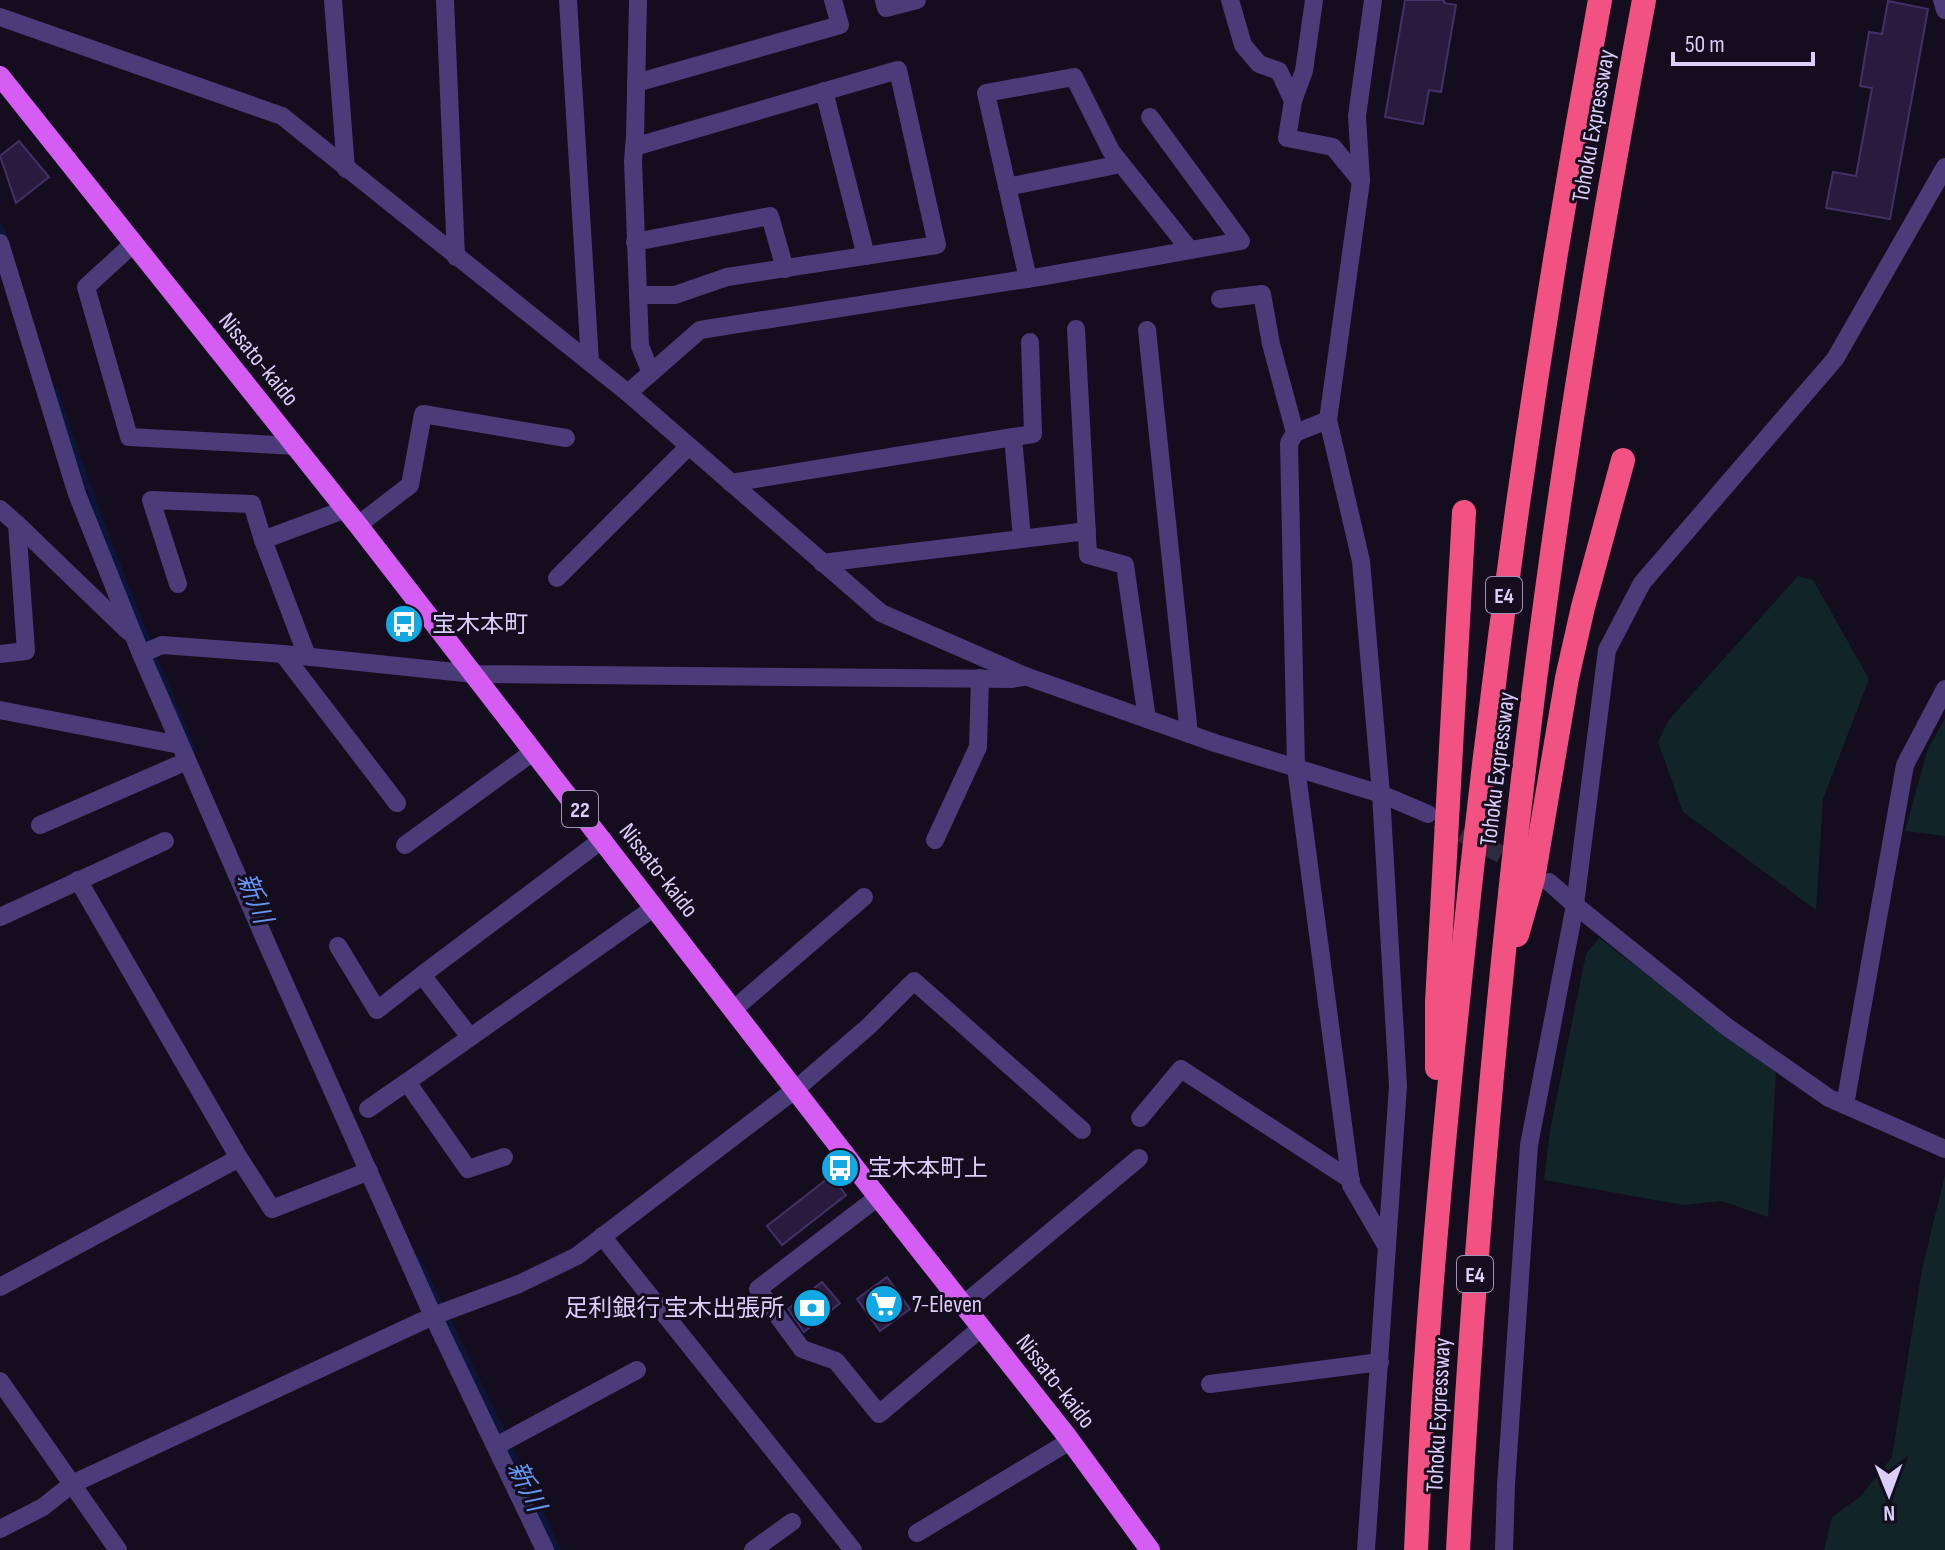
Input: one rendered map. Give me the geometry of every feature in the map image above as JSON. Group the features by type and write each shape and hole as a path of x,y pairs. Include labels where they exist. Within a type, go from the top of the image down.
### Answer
{"highway":[{"name":"Tohoku Expressway","path":"1416,1550 1438,1194 1470,873 1503,605 1539,354 1600,0"},
{"name":"Tohoku Expressway","path":"1458,1550 1468,1362 1512,875 1546,597 1582,360 1644,0"},
{"path":"1500,999 1533,879 1567,678 1583,607 1623,460"},
{"path":"1438,1194 1437,1002 1464,512"}],"main road":[{"name":"Nissato-kaido","path":"0,76 352,517 1070,1441 1150,1550"}],"street":[{"path":"333,0 346,169"},
{"path":"445,0 456,257"},
{"path":"568,0 590,362"},
{"path":"638,0 633,161 635,242 640,346 651,373"},
{"path":"636,83 840,25 833,0"},
{"path":"884,0 886,8 917,0"},
{"path":"1230,0 1243,45 1259,64 1279,71 1293,101"},
{"path":"1314,0 1304,71 1293,101 1287,138 1333,147 1361,181"},
{"path":"1366,1550 1398,1086 1381,794 1361,561 1328,420 1361,181 1357,116 1373,0"},
{"path":"1942,0 1945,10"},
{"path":"0,17 282,116 628,393 881,613 1025,676 1189,734 1381,794 1428,814"},
{"path":"634,147 898,70 937,245 727,277 675,295 638,295"},
{"path":"1028,279 986,93 1074,77 1111,151 1190,250"},
{"path":"824,91 866,256"},
{"path":"628,393 700,330 1028,279 1241,241 1150,117"},
{"path":"1007,187 1121,164"},
{"path":"1504,1550 1529,1145 1575,905 1607,650 1642,583 1835,359 1945,167"},
{"path":"635,242 770,216 785,269"},
{"path":"0,243 77,494 137,645 433,1316 545,1550"},
{"path":"134,243 86,287 129,437 296,446"},
{"path":"1220,299 1262,294 1271,344 1295,433"},
{"path":"1076,329 1088,555 1125,565 1147,719"},
{"path":"1147,330 1189,734"},
{"path":"731,483 1033,434 1030,342"},
{"path":"263,540 352,517 410,485 423,414 566,438"},
{"path":"1328,420 1295,433 1289,443 1296,767 1351,1185 1388,1248"},
{"path":"1013,437 1022,538"},
{"path":"557,578 689,446"},
{"path":"178,584 151,500 252,504 307,656"},
{"path":"0,509 137,645 307,656 474,674 1011,679 1025,676"},
{"path":"0,654 26,651 17,524"},
{"path":"822,563 1087,531"},
{"path":"283,654 397,803"},
{"path":"935,840 978,747 980,678"},
{"path":"1845,1105 1905,765 1945,689"},
{"path":"0,710 183,753"},
{"path":"405,845 533,752"},
{"path":"40,825 183,753"},
{"path":"338,946 377,1010 603,839"},
{"path":"0,917 165,841"},
{"path":"78,880 239,1158 272,1209 369,1171"},
{"path":"1549,882 1727,1027 1829,1098 1945,1149"},
{"path":"734,1009 864,897"},
{"path":"368,1109 655,907"},
{"path":"422,975 470,1037"},
{"path":"0,1529 43,1507 72,1484 433,1316 534,1277 577,1256 796,1089 869,1026 914,981 1082,1130"},
{"path":"1140,1118 1181,1069 1351,1180"},
{"path":"407,1082 468,1169 504,1157"},
{"path":"0,1287 239,1158"},
{"path":"963,1305 1139,1158"},
{"path":"878,1197 758,1289 802,1349 836,1361 879,1414 981,1328"},
{"path":"602,1236 853,1550"},
{"path":"1210,1384 1380,1362"},
{"path":"496,1446 637,1370"},
{"path":"0,1381 118,1550"},
{"path":"917,1533 1070,1441"},
{"path":"753,1550 792,1522"}],"green space":[{"path":"1798,576 1813,580 1869,679 1823,799 1816,910 1683,812 1658,742 1668,721"},
{"path":"1945,718 1945,836 1905,831 1927,751"},
{"path":"1599,938 1776,1072 1768,1217 1722,1201 1683,1205 1544,1180 1550,1130 1586,954"},
{"path":"1945,1175 1945,1550 1824,1550 1832,1517 1861,1496 1892,1457 1922,1269"}],"building":[{"path":"1405,0 1444,0 1444,3 1456,5 1441,92 1429,90 1423,124 1385,117"},
{"path":"1888,1 1928,9 1890,219 1826,208 1833,172 1856,176 1872,88 1860,86 1869,32 1882,34"},
{"path":"19,141 49,177 16,203 0,156"},
{"path":"831,1176 846,1195 782,1245 767,1226"},
{"name":"7-Eleven","path":"887,1277 910,1309 880,1331 857,1299"},
{"name":"足利銀行 宝木出張所","path":"822,1282 840,1303 804,1332 788,1309"}],"waterway":[{"name":"新川","path":"0,226 5,240"},
{"name":"新川","path":"55,391 120,572 193,750"},
{"name":"新川","path":"417,1258 558,1550"}],"tunnel":[{"path":"1438,820 1524,867"}],"place":[{"name":"宝木本町","path":"404,624"},
{"name":"宝木本町上","path":"840,1168"},
{"name":"7-Eleven","path":"884,1304"},
{"name":"足利銀行 宝木出張所","path":"812,1308"}]}
